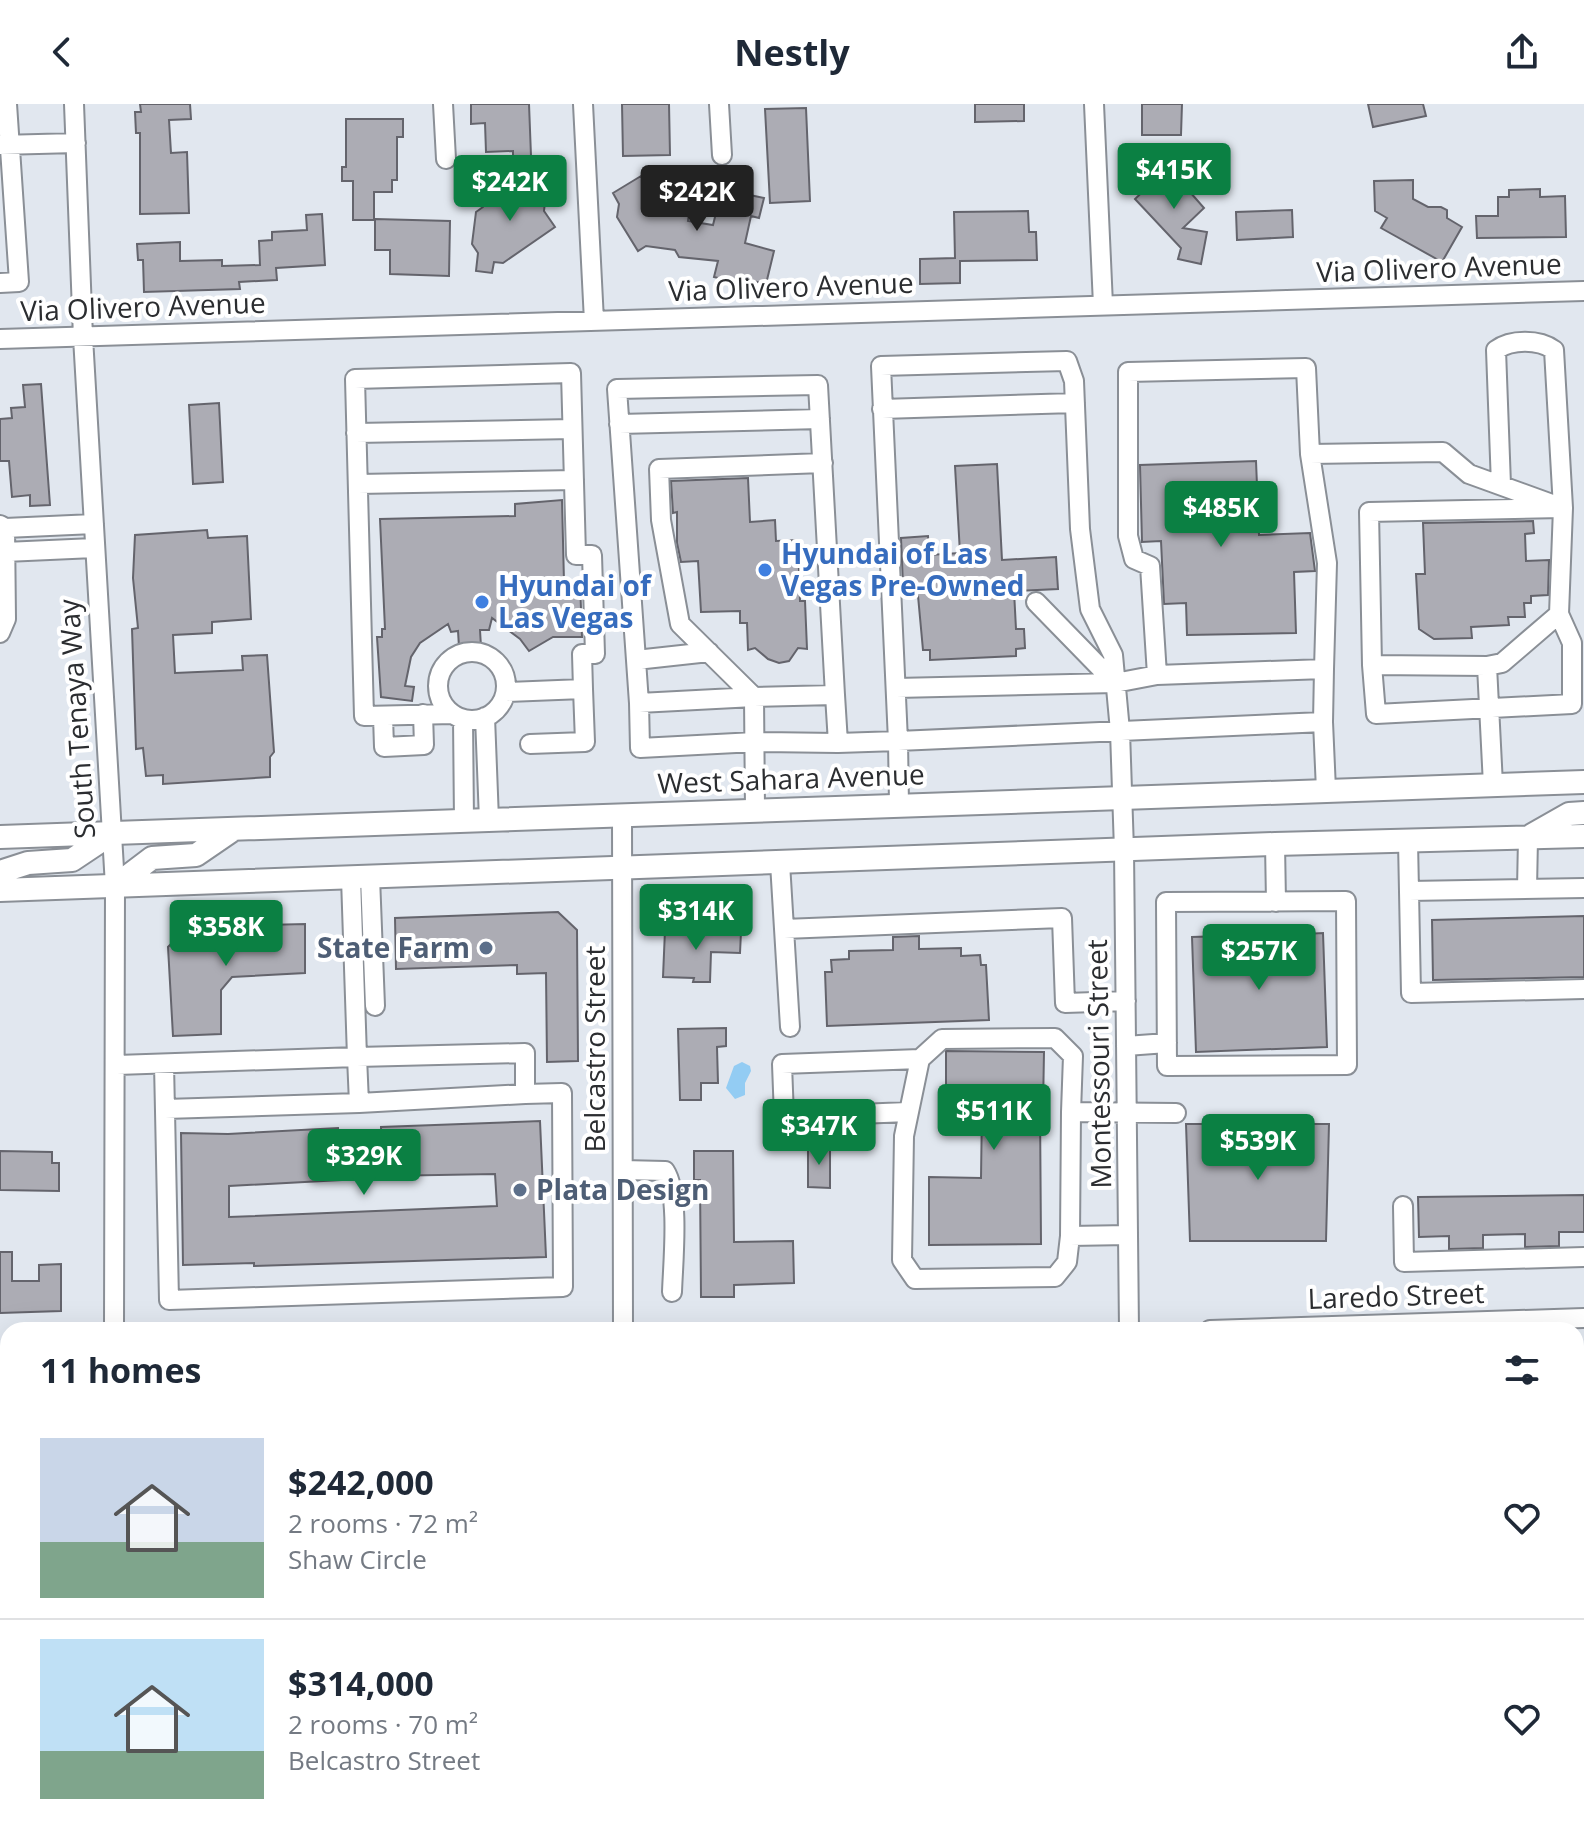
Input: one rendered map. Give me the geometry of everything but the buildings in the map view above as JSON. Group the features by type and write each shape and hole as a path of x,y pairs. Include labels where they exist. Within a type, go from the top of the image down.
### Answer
{"main road":[{"name":"West Sahara Avenue","path":"0,837 1584,782"},
{"path":"1528,838 1569,814 1584,813"},
{"path":"115,886 152,858 196,855 235,828"},
{"path":"0,872 28,863 72,860 112,833"},
{"path":"0,890 1275,844 1584,836"}],"street":[{"path":"0,283 19,282 8,233 7,104"},
{"name":"South Tenaya Way","path":"74,104 94,548 115,886 114,1322"},
{"path":"443,104 446,159"},
{"path":"583,104 594,321"},
{"path":"719,104 722,155"},
{"path":"1094,104 1103,305"},
{"path":"5,145 76,143"},
{"name":"Via Olivero Avenue","path":"0,339 1584,291"},
{"path":"1501,485 1496,350 1505,343 1544,343 1554,350 1563,508 1559,614 1572,643 1572,704 1376,714 1369,512 1563,508"},
{"name":"Montessouri Street","path":"882,409 881,366 1067,361 1074,381 1080,529 1090,609 1113,655 1120,731 1129,1322"},
{"path":"1157,675 1150,566 1134,559 1128,536 1128,372 1306,368 1310,454 1327,563 1323,722 1326,790"},
{"path":"464,821 458,716 440,696 440,674 454,657 464,653 486,655 496,661 506,681 506,692 495,711 485,717 458,716 423,714 364,716 355,379 571,373 576,555 592,555 595,654 582,654 585,742 530,744"},
{"path":"838,743 818,385 617,389 640,748 755,742 838,743 898,741 1323,722"},
{"path":"899,805 882,409 1075,403"},
{"path":"619,424 820,419"},
{"path":"356,433 572,429"},
{"path":"1310,454 1443,452 1469,474 1563,508"},
{"path":"623,470 823,463"},
{"path":"659,469 661,520 680,624 754,697 755,810"},
{"path":"358,484 574,480"},
{"path":"0,633 6,619 2,527 94,524"},
{"path":"5,552 94,548"},
{"path":"1036,602 1115,683"},
{"path":"1372,665 1487,666 1502,663 1559,614"},
{"path":"636,660 709,652"},
{"path":"1487,666 1493,785"},
{"path":"896,688 1115,683 1157,675 1324,669"},
{"path":"506,692 583,689"},
{"path":"639,703 835,695"},
{"path":"383,716 384,747 424,745 423,714"},
{"path":"485,717 489,820"},
{"name":"Belcastro Street","path":"622,815 623,1322"},
{"path":"1527,889 1528,838"},
{"path":"1408,841 1411,993 1584,989"},
{"path":"1275,844 1276,902"},
{"path":"780,863 790,1027"},
{"path":"359,1103 355,1006 360,878"},
{"path":"360,878 375,1006"},
{"path":"1409,891 1584,888"},
{"path":"1346,901 1347,1065 1167,1066 1167,1043 1166,902 1346,901"},
{"path":"784,929 1062,918 1065,1003 1126,1001"},
{"path":"1055,1038 1073,1056 1070,1236 1067,1262 1055,1277 915,1279 902,1260 904,1136 908,1112 920,1059 942,1039 1055,1038"},
{"path":"1126,1046 1167,1043"},
{"path":"117,1065 525,1053 525,1094"},
{"path":"908,1112 784,1117 782,1064 920,1059"},
{"path":"164,1064 169,1300 563,1287 562,1093 165,1109"},
{"path":"1071,1112 1176,1113"},
{"path":"623,1170 665,1171 670,1178 673,1202 672,1292"},
{"path":"1403,1206 1404,1262 1584,1257"},
{"path":"1070,1236 1128,1235"},
{"name":"Laredo Street","path":"1459,1322 1584,1318"}],"water":[{"path":"742,1062 750,1066 751,1071 745,1083 745,1095 735,1099 726,1088 734,1066"}],"place":[{"name":"Hyundai of Las Vegas Pre-Owned","path":"765,570"},
{"name":"Hyundai of Las Vegas","path":"482,602"},
{"name":"State Farm","path":"486,948"},
{"name":"Plata Design","path":"520,1190"}]}
